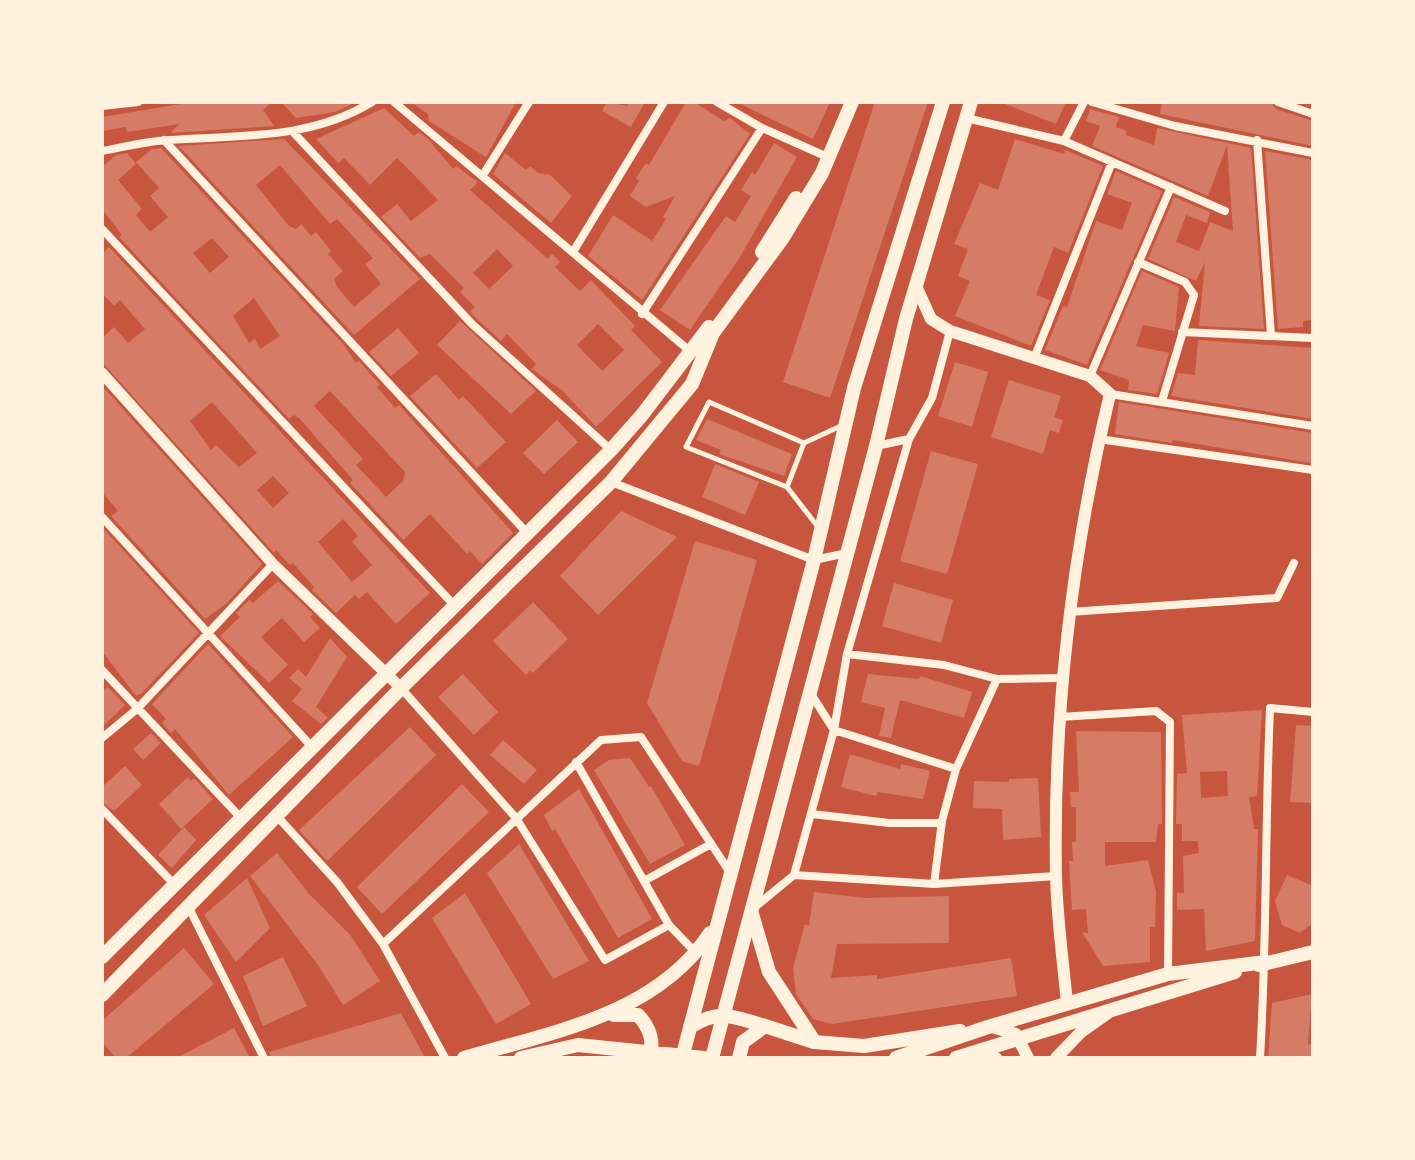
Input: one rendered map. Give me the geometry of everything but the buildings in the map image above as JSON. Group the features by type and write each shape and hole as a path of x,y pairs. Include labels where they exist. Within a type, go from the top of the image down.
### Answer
{"main road":[{"path":"104,951 611,450 691,352 748,275 823,155 850,102"},
{"path":"102,995 275,814 611,482 692,384 713,333 782,239 822,173 850,102"},
{"path":"682,1058 814,560 854,388 943,102"},
{"path":"712,1058 848,553 916,286 971,102"},
{"path":"916,286 931,319 950,331 1090,376 1110,394 1068,612 1061,678 1056,876 1067,1003"},
{"path":"611,450 607,467 611,482"},
{"path":"752,910 769,972 814,1042"},
{"path":"464,1058 639,1001 667,983 697,954 717,923"},
{"path":"896,1058 988,1027 1168,974 1266,962 1313,952"},
{"path":"963,1056 1266,962"},
{"path":"1056,1058 1081,1032 1108,1013"},
{"path":"690,1027 709,1014 725,1015 814,1042 864,1046 988,1027 1004,1028 1022,1040 1028,1058"},
{"path":"593,1017 638,1015 646,1024 654,1044 650,1058"},
{"path":"739,1058 743,1042 765,1026"},
{"path":"521,1058 578,1045 704,1058"},
{"path":"963,1056 996,1058"}],"street":[{"path":"102,106 138,102"},
{"path":"102,151 164,140 294,133 345,119 372,102"},
{"path":"394,102 642,314 691,352"},
{"path":"483,175 529,102"},
{"path":"573,252 664,102"},
{"path":"717,102 762,128 823,155"},
{"path":"1064,141 1084,102"},
{"path":"1092,102 1175,126 1313,153"},
{"path":"1278,102 1313,114"},
{"path":"966,118 1064,141 1225,211"},
{"path":"642,314 762,128"},
{"path":"294,133 472,324 611,450"},
{"path":"164,140 529,534"},
{"path":"1257,140 1271,335"},
{"path":"1035,356 1112,162"},
{"path":"1090,376 1171,187"},
{"path":"102,229 454,605"},
{"path":"1138,262 1191,288 1194,295 1162,401"},
{"path":"752,910 794,875 834,730 847,654 909,439 932,398 950,331"},
{"path":"1182,332 1313,338"},
{"path":"102,373 273,564 386,671 516,818 605,960 669,925"},
{"path":"1110,394 1313,426"},
{"path":"876,446 909,439"},
{"path":"1099,439 1313,470"},
{"path":"611,482 814,560 848,553"},
{"path":"102,517 312,747"},
{"path":"1068,612 1277,598 1294,563"},
{"path":"102,738 137,709 273,564"},
{"path":"847,654 944,665 997,679 1061,678"},
{"path":"102,670 240,817"},
{"path":"934,884 941,823 956,769 997,679"},
{"path":"809,691 834,730 956,769"},
{"path":"1260,1058 1266,962 1264,842 1270,708 1313,712"},
{"path":"1060,717 1156,711 1170,722 1168,974"},
{"path":"383,944 601,740 641,737 709,845 731,874"},
{"path":"576,762 669,925 697,954"},
{"path":"102,809 174,884"},
{"path":"275,814 337,882 383,944 445,1058"},
{"path":"812,814 889,823 941,823"},
{"path":"644,881 709,845"},
{"path":"794,875 934,884 1056,876"},
{"path":"188,906 264,1058"}],"lane":[{"path":"804,443 709,402 686,447 787,487 820,530"},
{"path":"787,487 804,443 847,423"}]}
